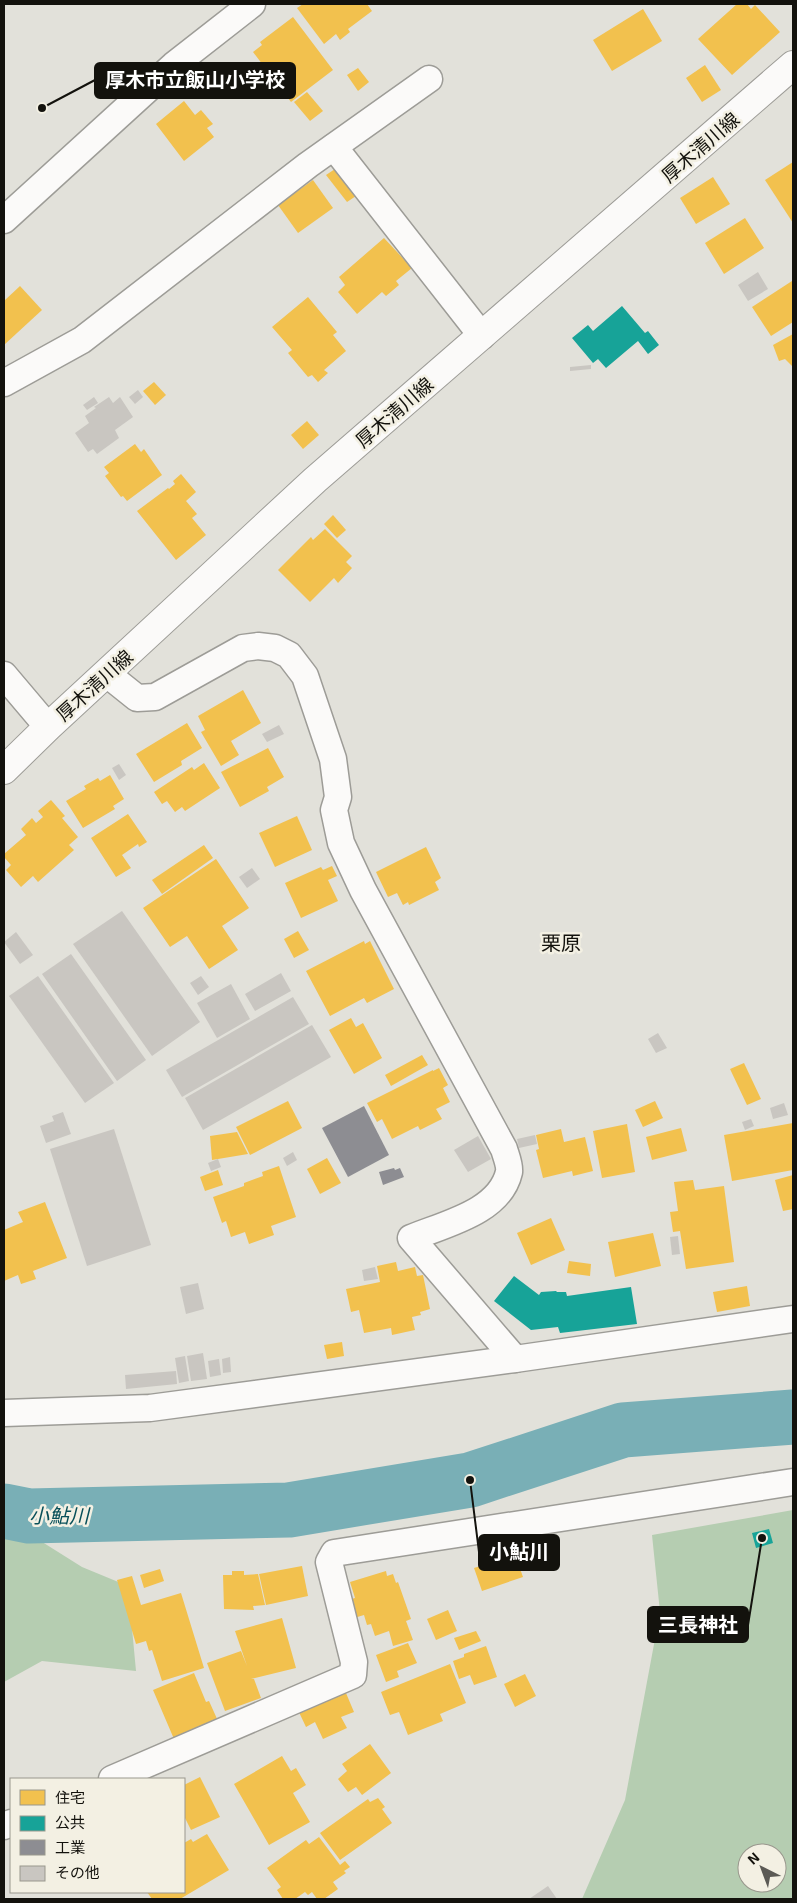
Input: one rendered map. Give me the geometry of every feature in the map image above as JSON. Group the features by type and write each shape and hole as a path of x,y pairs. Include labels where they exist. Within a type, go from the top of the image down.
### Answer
{"main road":[{"name":"厚木清川線","path":"4,770 315,480 793,65"}],"street":[{"path":"4,220 174,65 252,4"},
{"path":"4,383 82,340 334,147 429,79"},
{"path":"334,147 482,336"},
{"path":"106,674 137,698 155,697 243,648 258,646 275,648 289,655 305,676 333,759 338,797 334,810 341,843 363,890 504,1149 509,1170 501,1192 481,1210 411,1238 515,1359"},
{"path":"4,675 48,727"},
{"path":"4,1412 150,1408 515,1359 793,1319"},
{"path":"114,1778 353,1675 354,1662 329,1562 334,1553 793,1482"}],"green space":[{"path":"793,1510 793,1899 582,1899 625,1800 660,1612 652,1535"},
{"path":"4,1518 82,1567 128,1586 136,1671 42,1661 4,1682"}],"building: 住宅":[{"path":"303,4 367,4 372,11 348,29 350,32 340,40 336,34 324,44 297,8"},
{"path":"737,4 747,4 751,9 755,5 780,32 732,75 698,39"},
{"path":"643,9 662,41 612,71 593,40"},
{"path":"293,17 333,70 291,102 253,52 262,45 260,42"},
{"path":"705,65 721,90 702,102 686,78"},
{"path":"358,68 369,82 358,91 347,75"},
{"path":"307,92 323,111 310,121 294,102"},
{"path":"184,101 195,115 201,110 213,124 207,128 214,137 184,161 156,124"},
{"path":"793,162 793,223 765,180"},
{"path":"338,167 359,194 347,202 326,175"},
{"path":"713,177 730,204 696,224 680,198"},
{"path":"313,180 333,208 298,233 278,205"},
{"path":"745,218 764,248 724,274 705,243"},
{"path":"384,238 412,268 396,281 399,285 386,296 382,292 357,314 338,292 345,285 339,277"},
{"path":"792,281 793,322 771,336 752,307"},
{"path":"20,286 42,310 4,345 4,301"},
{"path":"308,297 337,332 333,335 346,351 324,370 328,373 318,382 312,375 308,377 288,353 292,350 272,327"},
{"path":"793,334 793,367 785,359 779,361 773,345"},
{"path":"154,382 166,395 155,405 143,391"},
{"path":"307,421 319,435 303,449 291,435"},
{"path":"135,444 141,452 144,449 162,475 127,501 123,496 121,497 105,476 109,473 104,467"},
{"path":"181,474 196,492 186,501 197,514 192,518 206,535 176,560 137,511 175,484 173,481"},
{"path":"333,515 346,530 337,538 324,524"},
{"path":"325,529 352,556 346,562 352,568 338,583 334,578 310,602 278,570 311,537 313,540"},
{"path":"243,690 261,723 231,741 239,755 221,766 201,732 205,730 198,716"},
{"path":"187,723 202,748 181,761 182,765 154,782 136,754"},
{"path":"268,748 284,777 267,787 269,791 240,807 221,772"},
{"path":"204,763 220,788 185,811 182,807 175,812 167,801 162,804 154,792 192,767 194,770"},
{"path":"110,775 124,799 113,806 115,809 83,828 66,801 86,789 84,786 98,778 100,781"},
{"path":"51,800 65,816 62,818 78,837 69,845 74,850 38,882 33,876 21,887 6,870 11,865 4,857 4,854 26,835 21,829 32,818 36,823 43,817 38,811"},
{"path":"128,814 147,842 139,847 138,844 122,855 131,868 116,877 91,838"},
{"path":"297,816 312,850 275,867 259,833"},
{"path":"204,845 213,858 162,894 152,880"},
{"path":"426,847 441,878 435,882 439,890 409,905 408,902 403,905 397,893 388,897 376,872"},
{"path":"216,859 249,908 222,926 238,950 209,969 187,936 170,947 143,908"},
{"path":"332,866 337,876 328,880 338,901 301,918 285,883 321,867 323,870"},
{"path":"298,931 309,950 294,958 284,939"},
{"path":"364,941 365,944 370,941 394,989 367,1003 364,998 330,1016 306,971"},
{"path":"351,1018 356,1027 363,1023 382,1058 354,1074 329,1030"},
{"path":"422,1055 428,1065 391,1086 385,1075"},
{"path":"744,1063 761,1099 747,1105 730,1069"},
{"path":"439,1068 448,1085 443,1088 450,1102 436,1109 442,1119 420,1130 418,1126 392,1139 382,1119 377,1122 367,1103"},
{"path":"288,1101 302,1128 250,1155 236,1127"},
{"path":"655,1101 663,1118 643,1127 635,1110"},
{"path":"793,1123 793,1170 732,1181 724,1135"},
{"path":"627,1124 635,1172 602,1178 593,1131"},
{"path":"681,1128 687,1151 652,1160 646,1137"},
{"path":"561,1129 564,1142 585,1137 593,1171 573,1176 572,1171 543,1178 536,1150 539,1149 536,1135"},
{"path":"237,1132 248,1154 212,1160 210,1136"},
{"path":"327,1158 341,1183 320,1194 307,1169"},
{"path":"279,1166 296,1217 271,1226 274,1235 249,1244 245,1232 231,1237 226,1221 222,1223 213,1197 244,1186 244,1183 263,1176 262,1172"},
{"path":"218,1170 223,1185 205,1191 200,1177"},
{"path":"793,1175 793,1209 783,1211 775,1180"},
{"path":"693,1180 695,1190 724,1186 734,1262 686,1269 680,1231 673,1232 670,1212 678,1211 674,1182"},
{"path":"45,1202 67,1258 33,1271 36,1279 21,1284 18,1275 4,1281 4,1230 23,1222 18,1212"},
{"path":"551,1218 565,1250 531,1265 517,1233"},
{"path":"653,1233 661,1266 615,1277 608,1242"},
{"path":"569,1261 591,1264 590,1276 567,1273"},
{"path":"396,1262 398,1271 415,1267 417,1276 423,1275 430,1309 420,1312 421,1315 412,1317 415,1330 392,1335 391,1328 364,1333 359,1310 351,1312 346,1289 380,1282 377,1266"},
{"path":"747,1286 750,1306 717,1312 713,1292"},
{"path":"342,1342 344,1356 327,1359 324,1345"},
{"path":"515,1555 523,1577 482,1591 474,1568"},
{"path":"302,1566 308,1596 266,1605 259,1574"},
{"path":"160,1569 164,1581 144,1588 140,1575"},
{"path":"232,1571 244,1571 244,1575 258,1574 265,1605 253,1606 254,1610 224,1609 223,1575 232,1575"},
{"path":"386,1571 387,1576 393,1574 396,1583 398,1582 411,1619 406,1621 413,1640 393,1646 389,1631 375,1636 371,1624 367,1625 364,1615 354,1618 348,1600 355,1598 350,1582"},
{"path":"132,1576 141,1605 181,1593 204,1668 162,1681 152,1650 149,1651 146,1641 136,1644 117,1580"},
{"path":"448,1610 457,1631 436,1640 427,1619"},
{"path":"282,1618 296,1668 251,1679 254,1679 261,1698 225,1711 207,1663 241,1651 247,1666 235,1631"},
{"path":"476,1631 481,1641 459,1650 454,1638"},
{"path":"408,1643 417,1663 397,1671 399,1677 386,1682 376,1655"},
{"path":"486,1646 497,1677 474,1685 470,1675 459,1679 453,1661 464,1657 464,1654"},
{"path":"450,1664 466,1703 440,1714 443,1721 408,1735 399,1712 390,1715 381,1692"},
{"path":"194,1673 206,1702 209,1701 218,1721 174,1739 153,1690"},
{"path":"525,1674 536,1696 515,1707 504,1684"},
{"path":"343,1686 354,1712 341,1717 347,1728 323,1739 315,1722 306,1727 297,1708"},
{"path":"370,1744 391,1773 362,1795 356,1787 348,1792 338,1779 347,1771 342,1764"},
{"path":"282,1756 291,1771 296,1768 306,1785 293,1793 310,1822 269,1845 234,1784"},
{"path":"200,1777 220,1817 191,1830 185,1818 185,1784"},
{"path":"378,1798 385,1807 382,1809 392,1823 340,1860 320,1833 368,1799 370,1802"},
{"path":"207,1834 229,1870 180,1899 152,1899 148,1893 185,1893 185,1842 191,1839 193,1842"},
{"path":"319,1837 340,1865 345,1861 350,1867 344,1871 346,1873 333,1882 338,1889 324,1899 317,1899 312,1892 308,1895 305,1892 295,1899 283,1899 277,1890 281,1887 267,1868 306,1840 309,1844"}],"building: 公共":[{"path":"622,306 645,333 648,331 659,345 648,354 638,341 606,368 598,359 593,363 572,338 588,325 593,331"},
{"path":"514,1276 539,1295 541,1292 556,1291 566,1292 567,1296 631,1287 637,1324 560,1333 558,1327 531,1330 494,1301"},
{"path":"769,1529 773,1543 756,1548 752,1533"}],"building: 工業":[{"path":"364,1106 389,1155 348,1177 322,1128"},
{"path":"394,1168 395,1170 400,1168 404,1177 383,1185 379,1172"}],"building: その他":[{"path":"758,272 768,289 748,301 738,285"},
{"path":"591,365 591,369 570,371 570,367"},
{"path":"138,390 143,397 135,404 129,397"},
{"path":"94,397 98,403 87,410 83,405"},
{"path":"109,397 113,403 120,397 133,417 115,430 119,438 97,454 93,449 88,452 75,433 89,423 85,416"},
{"path":"279,725 284,734 267,742 262,734"},
{"path":"119,764 126,775 119,780 112,768"},
{"path":"252,868 260,879 247,888 239,877"},
{"path":"122,911 200,1022 152,1056 73,944"},
{"path":"16,932 33,955 20,964 4,942"},
{"path":"71,954 146,1060 117,1081 42,974"},
{"path":"281,973 291,991 255,1011 245,994"},
{"path":"38,976 114,1083 85,1103 9,996"},
{"path":"201,976 209,987 198,995 190,983"},
{"path":"231,984 250,1019 217,1038 197,1003"},
{"path":"293,997 309,1024 182,1097 166,1070"},
{"path":"312,1025 331,1057 203,1130 185,1098"},
{"path":"658,1033 667,1048 656,1053 648,1039"},
{"path":"784,1103 788,1115 773,1119 770,1108"},
{"path":"63,1112 71,1134 46,1143 40,1126 54,1121 52,1116"},
{"path":"751,1119 754,1126 745,1130 742,1122"},
{"path":"114,1129 151,1245 87,1266 50,1149"},
{"path":"535,1135 537,1144 519,1148 517,1139"},
{"path":"478,1136 491,1159 468,1172 454,1150"},
{"path":"293,1152 297,1160 287,1166 283,1158"},
{"path":"218,1159 221,1167 211,1171 208,1163"},
{"path":"678,1236 680,1254 672,1255 670,1237"},
{"path":"375,1267 378,1279 364,1281 362,1270"},
{"path":"198,1283 204,1309 186,1314 180,1287"},
{"path":"203,1353 207,1379 191,1381 187,1356"},
{"path":"185,1356 189,1381 179,1383 175,1358"},
{"path":"230,1357 231,1372 223,1373 222,1359"},
{"path":"219,1359 221,1375 210,1377 208,1361"},
{"path":"176,1371 177,1384 126,1389 125,1375"},
{"path":"548,1886 557,1899 529,1899"}],"waterway":[{"name":"小鮎川","path":"4,1511 29,1516 289,1510 470,1480 623,1430 793,1417"}],"place":[{"name":"厚木市立飯山小学校","path":"42,108"},
{"name":"小鮎川","path":"470,1480"},
{"name":"三長神社","path":"762,1538"}],"district":[{"name":"栗原","path":"561,942"}]}
